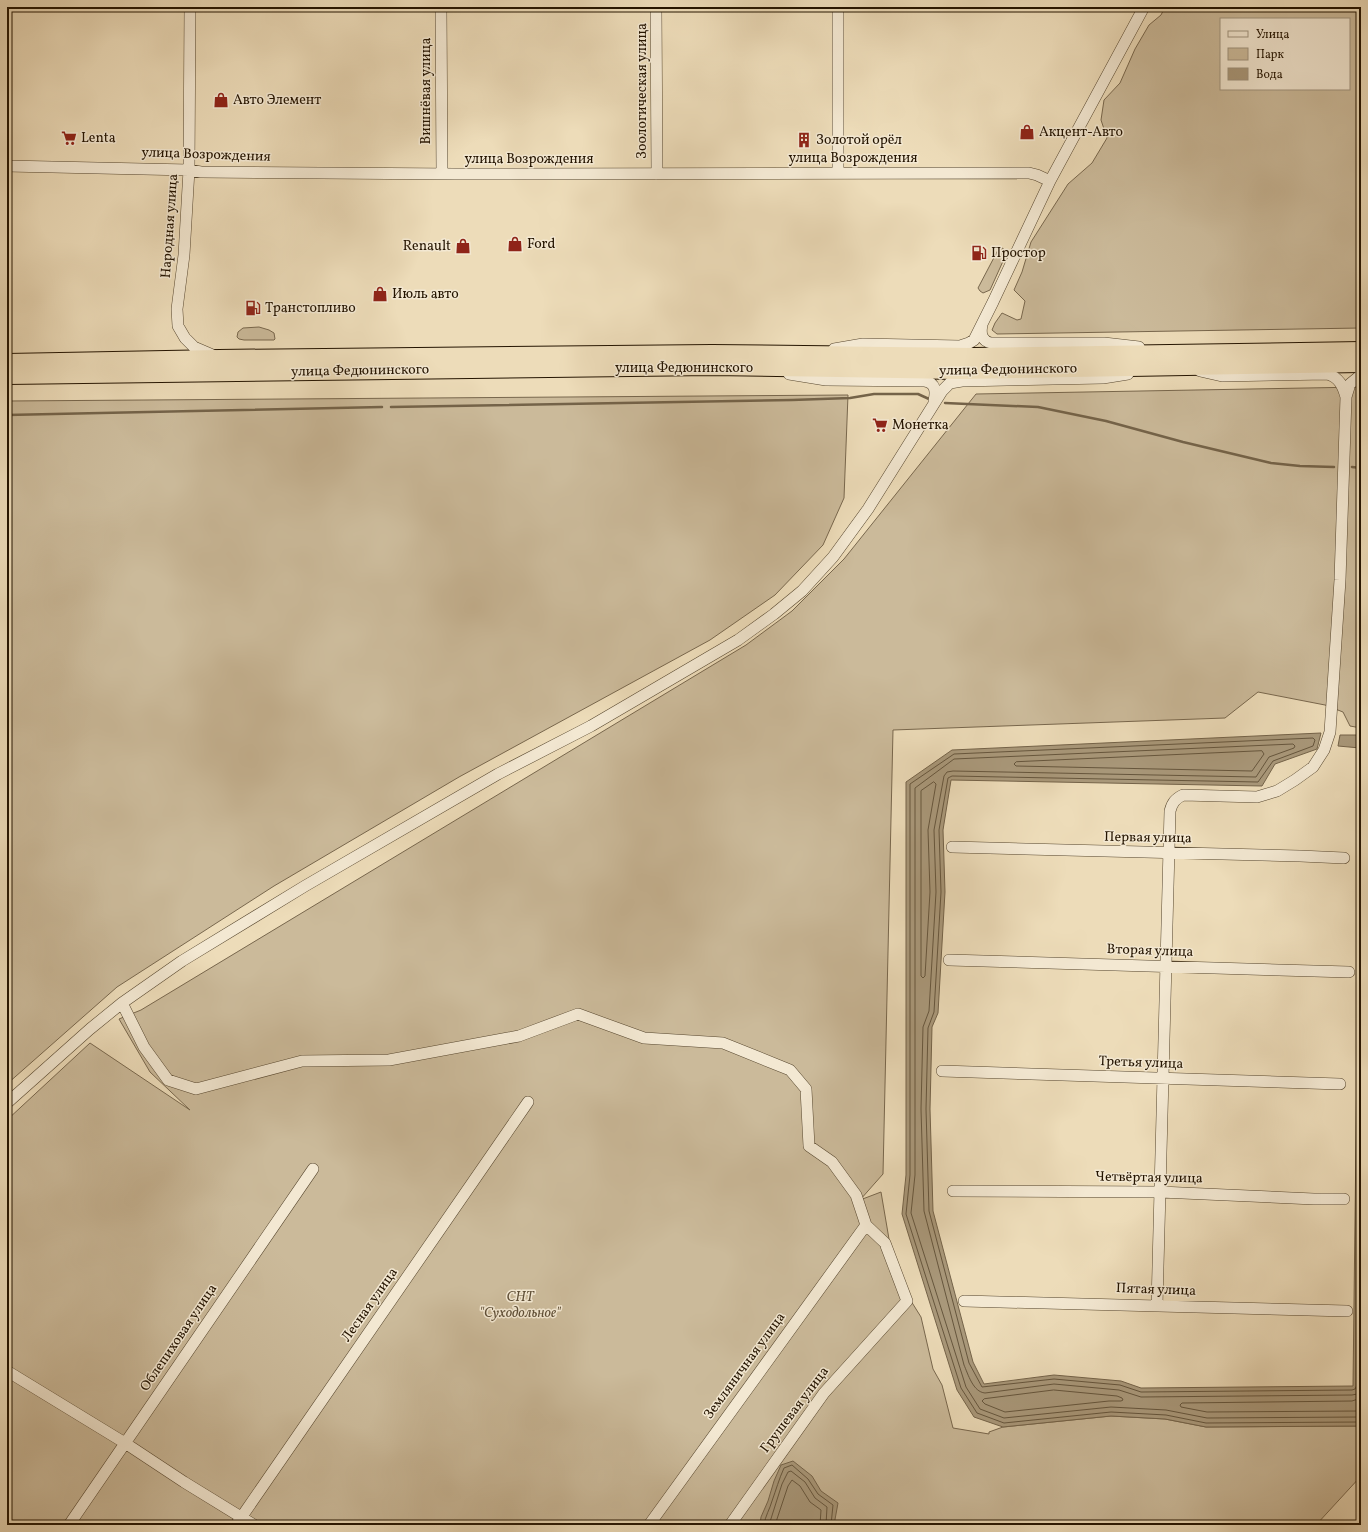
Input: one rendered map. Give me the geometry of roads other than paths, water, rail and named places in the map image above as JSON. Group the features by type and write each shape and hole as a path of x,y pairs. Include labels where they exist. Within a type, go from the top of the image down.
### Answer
{"highway":[{"name":"улица Федюнинского","path":"7,376 753,368 958,371 1177,362 1361,350"},
{"name":"улица Федюнинского","path":"7,362 219,358 800,354 974,356 1177,362 1361,364"}],"street":[{"name":"Народная улица","path":"190,7 189,170 184,255 177,309 178,326 185,338 194,347 219,358"},
{"name":"Вишнёвая улица","path":"441,7 442,174"},
{"name":"Зоологическая улица","path":"656,7 657,174"},
{"path":"838,7 838,172"},
{"path":"800,354 863,344 964,345 974,340 1050,181 1144,7"},
{"name":"улица Возрождения","path":"7,166 133,168 189,170 201,172 442,174 838,172 1029,173 1037,174 1050,181"},
{"path":"982,325 981,331 983,339 987,342 997,344 1104,343 1177,362 1222,376 1327,374 1339,381 1346,398"},
{"path":"7,1103 90,1029 122,1003 182,961 305,886 498,774 592,726 738,640 774,614 802,591 833,557 868,509 933,404 946,386 955,381 1103,378 1177,362"},
{"path":"753,368 826,380 925,381 932,384 936,390 933,404"},
{"path":"1157,1305 1170,811 1172,804 1177,798 1183,795 1257,797 1277,791 1296,780 1313,767 1324,750 1330,732 1340,580 1346,398 1350,384 1361,375"},
{"name":"Первая улица","path":"952,847 1344,858"},
{"name":"Вторая улица","path":"949,960 1349,972"},
{"path":"122,1003 144,1047 168,1080 196,1089 302,1061 389,1060 519,1036 578,1014 644,1038 723,1042 790,1070 806,1089 809,1146 832,1162 856,1195 866,1225"},
{"name":"Третья улица","path":"942,1071 1340,1084"},
{"name":"Лесная улица","path":"239,1521 528,1102"},
{"name":"Облепиховая улица","path":"69,1525 313,1169"},
{"name":"Четвёртая улица","path":"953,1191 1160,1192 1344,1199"},
{"name":"Грушевая улица","path":"730,1525 824,1393 907,1301 885,1243 866,1225"},
{"name":"Земляничная улица","path":"649,1525 866,1225"},
{"name":"Пятая улица","path":"964,1301 1347,1311"},
{"path":"7,1371 125,1443 239,1521 254,1525"}],"water":[{"path":"1321,733 1317,749 1275,764 1262,786 951,780 943,830 945,892 938,1013 932,1027 930,1109 933,1211 973,1362 984,1384 1054,1375 1121,1381 1141,1388 1353,1386 1357,1056 1361,1015 1361,1426 1206,1427 1165,1419 1111,1416 1003,1427 974,1417 957,1390 902,1214 906,1175 906,782 952,750"},
{"path":"1340,735 1361,735 1361,927 1358,899 1360,748 1338,746"},
{"path":"793,1461 812,1476 821,1491 838,1503 834,1525 760,1525 761,1517 781,1465"}],"waterway":[{"path":"391,407 792,400 850,398 874,394 918,394 929,399"},
{"path":"945,403 1038,407 1106,421 1183,442 1271,463 1334,467"},
{"path":"7,415 382,407"},
{"path":"1352,467 1361,468"}],"place":[{"name":"Авто Элемент","path":"221,100"},
{"name":"Акцент-Авто","path":"1027,132"},
{"name":"Lenta","path":"69,138"},
{"name":"Золотой орёл","path":"804,140"},
{"name":"Ford","path":"515,244"},
{"name":"Renault","path":"463,246"},
{"name":"Простор","path":"979,253"},
{"name":"Июль авто","path":"380,294"},
{"name":"Транстопливо","path":"253,308"},
{"name":"Монетка","path":"880,425"}],"park label":[{"name":"СНТ \"Суходольное\"","path":"520,1306"}]}
